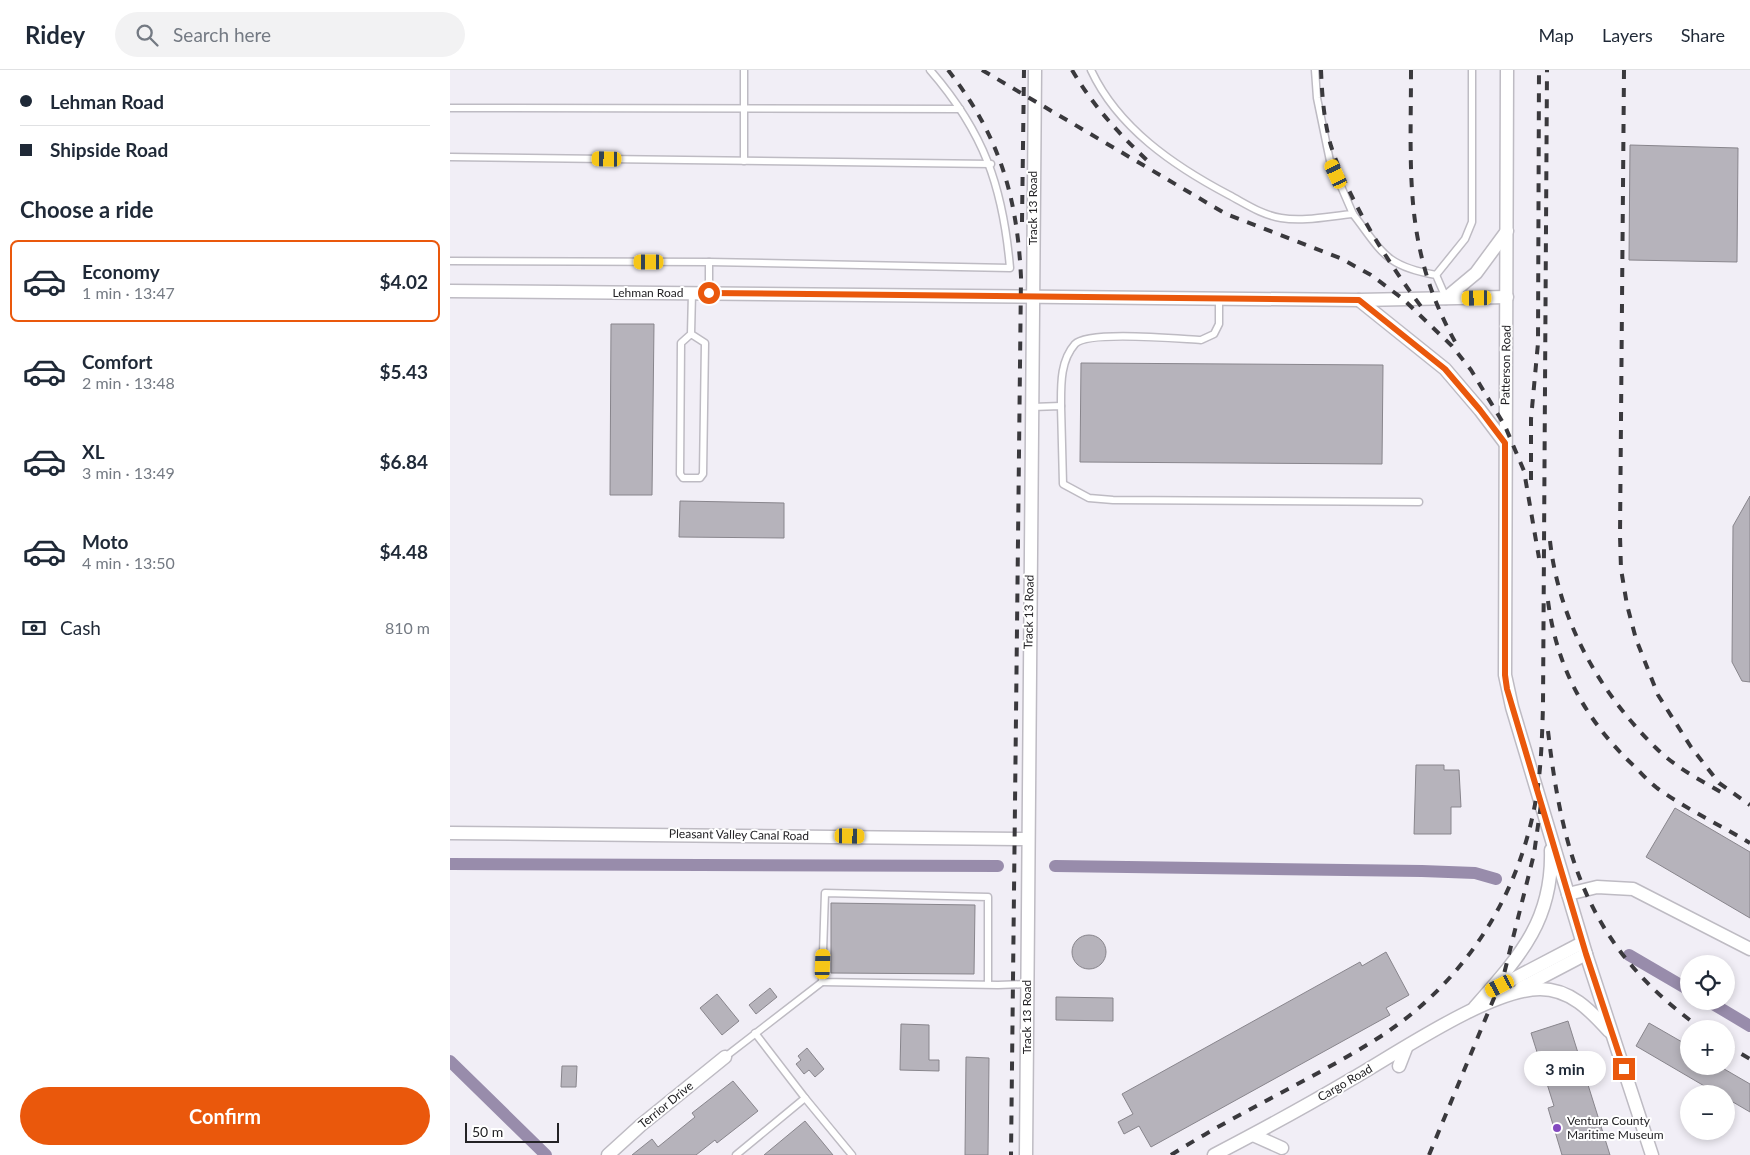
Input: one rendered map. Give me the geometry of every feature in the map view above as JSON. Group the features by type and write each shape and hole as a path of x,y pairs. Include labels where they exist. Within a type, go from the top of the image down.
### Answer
{"street":[{"name":"Track 13 Road","path":"1026,1155 1034,70"},
{"name":"Patterson Road","path":"1506,70 1505,675 1512,707 1584,948 1652,1155"},
{"path":"1446,298 1476,273 1507,231"},
{"name":"Lehman Road","path":"450,291 1359,300 1507,297"},
{"path":"1359,300 1445,369 1505,443"},
{"name":"Pleasant Valley Canal Road","path":"450,833 1027,839"},
{"name":"Cargo Road","path":"1474,1009 1521,954 1544,907 1552,865 1551,833"},
{"path":"1568,894 1603,886 1632,889 1750,950"},
{"path":"1489,992 1584,948"},
{"path":"1508,995 1584,948"},
{"name":"Cargo Road","path":"1214,1155 1474,1009 1508,995 1539,989 1566,994 1590,1010 1612,1034"},
{"path":"1399,1066 1406,1048"},
{"name":"Terrior Drive","path":"612,1154 641,1124 725,1057"},
{"path":"1252,1135 1282,1148"}],"lane":[{"path":"744,70 744,161"},
{"path":"450,261 709,262 1010,268 1004,220 990,164 972,127 930,70"},
{"path":"1091,70 1101,92 1143,139 1196,178 1262,213 1280,218 1293,220 1353,214"},
{"path":"1316,70 1317,98 1330,161 1353,214 1382,252 1396,264 1412,271 1436,275"},
{"path":"1436,275 1465,239 1472,222 1472,70"},
{"path":"450,108 960,109"},
{"path":"450,157 990,164"},
{"path":"709,262 709,293"},
{"path":"1436,275 1446,298"},
{"path":"692,293 692,334"},
{"path":"1220,298 1220,312 1214,334 1201,340 1105,336 1086,338 1077,342 1066,357 1061,381 1063,484 1089,498 1114,500 1419,502"},
{"path":"692,334 705,343 704,474 700,478 683,478 680,474 681,343 692,334"},
{"path":"1032,407 1061,406"},
{"path":"822,982 825,893 988,897 988,985"},
{"path":"725,1057 822,982 1027,984"},
{"path":"755,1033 852,1155"},
{"path":"736,1155 805,1098"}],"building":[{"path":"1630,145 1738,148 1737,262 1629,260"},
{"path":"611,324 654,324 652,495 610,495"},
{"path":"1081,363 1383,365 1382,464 1080,462"},
{"path":"1750,496 1750,682 1742,681 1732,662 1733,526"},
{"path":"680,501 784,503 784,538 679,537"},
{"path":"1416,765 1444,765 1444,770 1459,770 1461,807 1451,807 1451,834 1414,834"},
{"path":"1675,808 1750,852 1750,918 1646,857"},
{"path":"831,903 975,905 974,974 831,973"},
{"path":"1089,935 1096,936 1101,940 1105,945 1105,959 1101,964 1096,968 1089,969 1082,968 1077,964 1073,959 1072,952 1073,945 1077,940 1082,936"},
{"path":"1386,952 1409,995 1386,1008 1390,1015 1151,1147 1139,1126 1124,1134 1118,1122 1133,1114 1122,1094 1360,962 1362,966"},
{"path":"770,988 777,997 756,1014 749,1005"},
{"path":"717,994 739,1021 722,1035 700,1008"},
{"path":"1056,997 1113,998 1113,1021 1056,1020"},
{"path":"1568,1021 1610,1155 1562,1155 1548,1108 1554,1106 1531,1033"},
{"path":"1649,1023 1680,1041 1680,1072 1636,1046"},
{"path":"901,1024 929,1025 929,1060 939,1060 939,1071 900,1070"},
{"path":"807,1048 824,1069 815,1077 809,1070 804,1074 796,1064 801,1060 798,1056"},
{"path":"966,1057 989,1058 988,1155 965,1155"},
{"path":"562,1066 577,1066 576,1087 561,1087"},
{"path":"1686,1075 1734,1075 1750,1084 1750,1112 1735,1103 1735,1085 1703,1085"},
{"path":"733,1081 758,1111 717,1143 715,1140 696,1155 632,1155 652,1139 658,1147 695,1117 692,1113"},
{"path":"805,1121 833,1155 764,1155"}],"waterway":[{"path":"450,864 998,866"},
{"path":"1055,866 1422,871 1475,873 1496,879"},
{"path":"1629,955 1680,985"},
{"path":"1723,1010 1750,1026"},
{"path":"450,1061 546,1155"}],"railway":[{"path":"948,70 966,94 980,118 1002,167 1015,219 1021,277 1011,1155"},
{"path":"982,70 1226,214 1340,258 1371,275 1403,299 1452,346 1471,370 1505,426 1524,471 1539,558"},
{"path":"1022,222 1024,70"},
{"path":"1072,70 1108,120 1150,163"},
{"path":"1321,70 1323,99 1331,146 1348,189 1359,211 1398,275 1426,313"},
{"path":"1411,70 1411,178 1419,245 1427,278 1440,312 1458,347"},
{"path":"1531,480 1531,419 1538,343 1539,70"},
{"path":"1171,1155 1221,1125 1325,1069 1405,1020 1456,971 1477,943 1496,913 1524,849 1538,787 1543,719 1547,70"},
{"path":"1624,70 1620,536 1621,569 1627,605 1636,639 1658,695 1691,747 1719,783 1750,805"},
{"path":"1550,541 1562,599 1572,627 1600,679 1635,726 1656,748 1672,762 1726,795"},
{"path":"1548,601 1558,649 1567,671 1576,692 1602,731 1648,781 1657,788 1691,810 1750,843"},
{"path":"1548,731 1554,778 1563,821 1574,861 1589,899 1608,934 1633,967 1664,999 1691,1020"},
{"path":"1429,1155 1504,974 1534,854 1541,804"},
{"path":"1735,1050 1750,1059"}],"place":[{"name":"Ventura County Maritime Museum","path":"1557,1128"}],"route":[{"path":"709,293 1359,300 1416,344 1445,369 1505,443 1505,675 1507,689 1586,954 1624,1069"}]}
